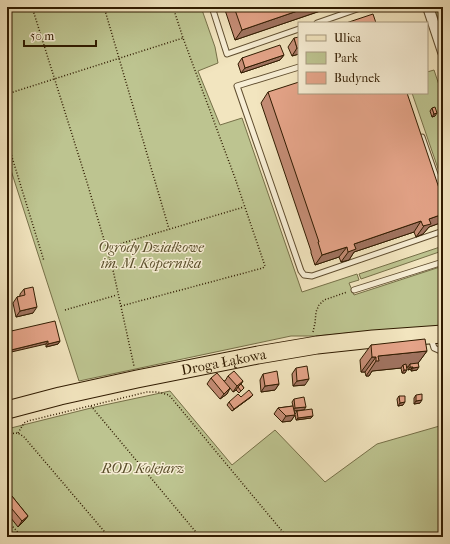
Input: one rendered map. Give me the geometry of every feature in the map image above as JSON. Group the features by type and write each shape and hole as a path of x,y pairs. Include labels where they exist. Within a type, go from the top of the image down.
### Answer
{"main road":[{"name":"Droga Łąkowa","path":"7,410 60,396 137,379 258,355 317,345 437,334"}],"street":[{"path":"428,7 443,52"}],"lane":[{"path":"212,7 227,54 298,29"},
{"path":"320,22 363,7"},
{"path":"298,66 237,86 301,271 304,275 312,276 443,231"},
{"path":"419,130 443,197"},
{"path":"354,290 443,262"},
{"path":"437,334 432,345 434,348 443,352"}],"path":[{"path":"32,7 106,248 121,306 137,379"},
{"path":"104,7 169,229"},
{"path":"121,306 265,266 173,7"},
{"path":"7,94 183,38"},
{"path":"7,142 44,262"},
{"path":"106,248 244,207"},
{"path":"313,332 316,312 319,305 324,300 354,290"},
{"path":"66,310 118,295"},
{"path":"18,433 28,421 147,392 158,392 169,395 287,537"},
{"path":"90,406 200,537"},
{"path":"7,434 18,433 24,437 109,537"},
{"path":"7,520 22,537"}],"green space":[{"name":"Ogrody Działkowe im. M. Kopernika","path":"7,7 201,7 215,47 218,63 198,71 220,125 242,118 302,292 357,274 359,280 349,283 354,295 443,266 443,327 349,336 348,333 316,336 291,336 79,381 7,158"},
{"path":"434,7 443,7 443,34"},
{"path":"434,70 443,97 443,183 412,94 428,94 428,72"},
{"path":"443,246 443,252 442,251 361,279 359,274"},
{"name":"ROD Kolejarz","path":"170,391 232,465 275,430 325,482 377,444 443,425 443,537 7,537 7,429 95,407"}],"building":[{"path":"234,7 309,7 242,30"},
{"path":"373,14 376,22 349,22"},
{"path":"298,37 298,48 297,48 294,38"},
{"path":"280,45 284,55 245,68 242,58"},
{"path":"298,82 298,94 407,94 443,200 443,214 429,219 431,224 423,226 421,221 354,244 356,249 348,252 347,247 322,255 319,242 268,92"},
{"path":"435,107 437,113 434,114 432,108"},
{"path":"33,287 37,307 20,311 17,297 25,295 24,289"},
{"path":"55,321 60,341 48,344 48,341 7,351 7,332"},
{"path":"425,339 427,351 378,356 379,361 376,361 376,357 372,357 371,345"},
{"path":"418,363 419,367 410,367 410,364"},
{"path":"406,364 407,370 404,370 403,365"},
{"path":"307,366 309,379 297,381 296,368"},
{"path":"234,371 243,381 237,386 228,376"},
{"path":"277,371 279,384 265,386 263,374"},
{"path":"217,373 230,388 224,394 211,378"},
{"path":"241,384 244,388 241,391 238,387"},
{"path":"249,390 253,395 234,409 229,402 238,394 241,397"},
{"path":"422,394 422,400 416,401 416,395"},
{"path":"399,396 405,396 405,402 400,403"},
{"path":"304,397 306,407 295,408 294,399"},
{"path":"293,406 295,415 286,416 278,408"},
{"path":"312,409 313,416 298,418 297,411"},
{"path":"7,490 28,516 22,521 7,503"}]}
